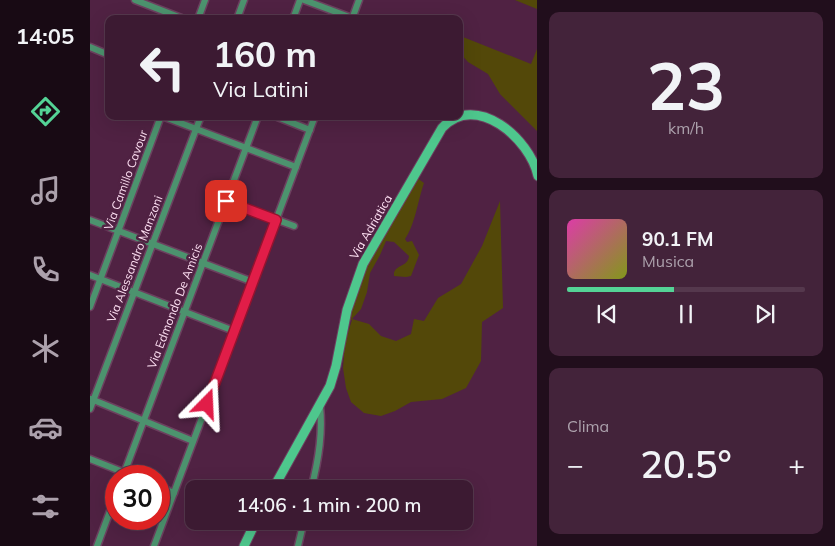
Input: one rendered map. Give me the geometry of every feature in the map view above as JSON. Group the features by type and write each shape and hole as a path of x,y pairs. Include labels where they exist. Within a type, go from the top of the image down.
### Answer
{"main road":[{"name":"Via Adriatica","path":"463,116 469,114 480,116 497,123 508,131 522,144 532,160 537,173"},
{"name":"Via Adriatica","path":"278,480 320,406 334,375 347,310 361,269 444,126 453,120"},
{"path":"244,546 252,530"}],"street":[{"path":"136,0 174,15"},
{"path":"199,15 205,0"},
{"path":"238,15 244,0"},
{"path":"294,15 300,0"},
{"path":"304,0 344,15"},
{"path":"353,15 359,0"},
{"path":"90,48 105,54"},
{"name":"Via Camillo Cavour","path":"90,307 160,120"},
{"path":"172,120 296,167"},
{"name":"Via Alessandro Manzoni","path":"90,409 92,399 199,120"},
{"name":"Via Edmondo De Amicis","path":"127,465 256,120"},
{"path":"284,120 310,130"},
{"path":"154,546 314,120"},
{"path":"226,201 294,226"},
{"path":"90,220 253,282"},
{"path":"90,275 234,332"},
{"path":"92,399 193,441"},
{"path":"314,480 321,426 320,406"},
{"path":"90,459 105,466"},
{"path":"170,491 174,493"},
{"path":"97,546 105,525"},
{"path":"298,546 302,530"}],"shaded area":[{"path":"515,0 537,0 537,9"},
{"path":"463,37 531,64 537,49 537,131 500,94 488,74 468,62 463,56"},
{"path":"417,178 424,183 414,220 405,239 407,242 412,241 419,255 411,276 394,276 394,272 408,260 409,256 394,242 386,241 370,273 367,292 361,309 352,319 369,324 381,336 396,341 411,334 414,319 424,321 438,298 461,284 482,246 500,201 503,308 482,322 481,361 466,388 442,399 411,402 381,416 364,413 351,402 346,388 343,368 345,342 352,320 346,318 359,277"}],"route":[{"path":"207,404 276,220 226,201"}]}
